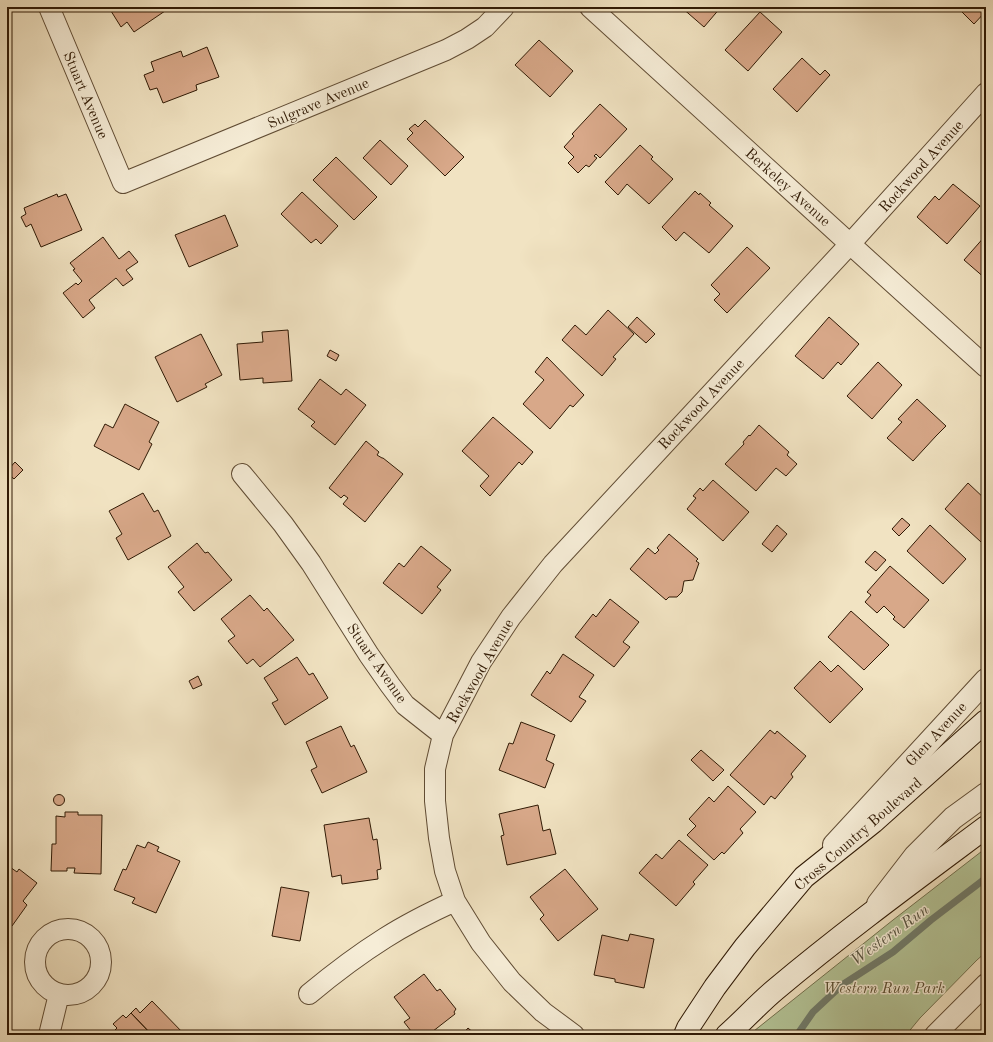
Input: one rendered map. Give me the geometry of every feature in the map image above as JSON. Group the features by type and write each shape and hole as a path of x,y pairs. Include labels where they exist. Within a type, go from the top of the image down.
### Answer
{"main road":[{"name":"Glen Avenue","path":"804,877 986,680"},
{"name":"Cross Country Boulevard","path":"686,1035 688,1028 745,947 804,877 873,822 986,721"},
{"path":"871,913 915,856 953,818 986,794"},
{"path":"728,1035 775,990 871,913 986,827"}],"street":[{"name":"Stuart Avenue","path":"50,7 123,183"},
{"name":"Sulgrave Avenue","path":"123,183 446,50 468,39 485,27 504,7"},
{"name":"Berkeley Avenue","path":"590,7 986,367"},
{"name":"Rockwood Avenue","path":"442,735 482,662 511,617 553,564 850,244 986,93"},
{"name":"Stuart Avenue","path":"242,474 283,524 311,563 369,655 405,705 442,735"},
{"path":"442,735 435,769 435,801 445,871 455,901 481,943 512,982 542,1012 574,1035"},
{"path":"308,994 346,964 386,937 455,901"},
{"path":"935,1035 986,984"},
{"path":"49,1035 59,994"}],"green space":[{"name":"Western Run Park","path":"986,848 986,952 920,1018 906,1035 749,1035 893,920"}],"building":[{"path":"116,7 162,7 165,11 134,32 127,22 121,27 111,11"},
{"path":"681,7 721,7 704,27"},
{"path":"957,7 986,7 986,11 974,24"},
{"path":"760,12 782,32 748,71 725,50"},
{"path":"539,40 573,71 550,97 515,65"},
{"path":"207,47 219,77 196,85 197,90 163,103 157,88 150,90 144,75 154,71 151,62 181,51 183,57"},
{"path":"802,58 820,75 825,70 830,75 797,112 773,89"},
{"path":"600,104 627,129 600,158 596,154 594,156 597,158 589,167 586,165 578,173 568,163 574,157 564,147 574,136 572,134"},
{"path":"425,120 464,157 445,176 407,139 413,133 409,129 415,124 418,127"},
{"path":"380,140 408,166 391,185 363,158"},
{"path":"640,145 653,157 651,159 673,179 649,204 627,184 618,195 605,182"},
{"path":"336,157 377,197 354,220 313,180"},
{"path":"953,184 980,206 947,244 917,217 935,196 939,200"},
{"path":"695,191 699,195 700,193 711,203 709,205 733,226 709,253 684,232 676,241 662,227"},
{"path":"302,192 338,226 321,244 316,239 311,243 281,214"},
{"path":"57,194 58,197 66,194 82,230 41,247 31,224 26,227 21,217 26,214 24,208"},
{"path":"225,215 238,246 189,267 175,235"},
{"path":"986,235 986,279 964,260"},
{"path":"103,237 119,259 129,251 138,262 126,270 133,279 123,286 116,278 89,300 95,308 83,318 63,293 76,283 78,285 82,281 73,270 75,269 70,263"},
{"path":"747,247 770,268 727,313 714,300 720,294 711,285"},
{"path":"608,310 634,334 613,357 616,359 602,376 562,340 575,325 586,335"},
{"path":"637,317 655,334 646,343 628,327"},
{"path":"829,317 859,344 841,365 838,362 823,379 795,356"},
{"path":"288,330 292,381 263,383 263,378 240,380 237,344 263,342 262,332"},
{"path":"201,334 222,375 205,384 207,387 177,402 155,357"},
{"path":"330,350 339,355 336,361 327,356"},
{"path":"547,357 584,395 573,407 570,405 550,429 523,404 544,380 535,372"},
{"path":"878,362 902,385 872,419 847,396"},
{"path":"320,379 341,395 346,389 366,405 335,445 311,426 315,422 298,409"},
{"path":"917,399 946,426 913,461 887,438 902,422 898,419"},
{"path":"125,404 159,422 149,442 152,444 139,470 94,446 105,424 113,428"},
{"path":"493,417 533,452 522,465 519,462 490,496 480,486 489,476 462,451"},
{"path":"759,425 789,452 787,455 797,464 786,476 776,468 756,491 725,464"},
{"path":"366,441 379,452 377,455 403,474 365,522 343,504 348,498 344,495 341,498 329,488"},
{"path":"15,462 23,470 14,479 7,473 7,471"},
{"path":"713,480 749,512 723,541 687,509 696,498 693,496 700,488 703,491"},
{"path":"968,483 986,500 986,536 981,542 945,509"},
{"path":"143,493 154,512 158,510 171,536 128,560 116,538 122,534 109,511"},
{"path":"902,518 910,525 899,536 892,529"},
{"path":"777,525 787,534 772,552 762,544"},
{"path":"930,525 966,559 943,584 907,551"},
{"path":"669,534 698,559 696,561 699,563 693,580 684,581 682,592 677,597 669,597 666,600 630,569 648,548 655,554 659,550 657,548"},
{"path":"197,543 205,553 208,552 232,580 194,611 178,592 184,587 168,567"},
{"path":"421,546 451,570 437,587 441,590 422,614 383,583 399,563 404,567"},
{"path":"875,551 886,560 876,571 865,562"},
{"path":"890,566 929,600 904,628 893,619 895,617 884,606 877,613 865,602 871,595 867,592"},
{"path":"250,595 264,611 267,608 294,640 260,667 253,659 247,664 228,641 235,636 221,619"},
{"path":"610,599 639,622 623,642 630,647 614,667 575,637 593,614 596,617"},
{"path":"851,611 889,645 864,670 828,637"},
{"path":"563,654 594,675 579,697 586,701 571,722 531,695 547,671 550,674"},
{"path":"297,657 309,675 313,673 328,698 285,725 272,703 278,700 264,678"},
{"path":"820,661 831,672 838,665 863,689 830,723 794,688"},
{"path":"198,676 202,685 193,689 189,681"},
{"path":"521,722 555,735 546,760 554,764 545,788 499,770 509,743 513,744"},
{"path":"341,726 351,747 354,745 367,772 322,793 311,770 317,767 306,742"},
{"path":"770,730 775,734 777,731 806,756 791,774 793,777 775,799 771,796 764,805 730,775"},
{"path":"701,750 724,770 713,781 691,760"},
{"path":"728,786 756,812 740,829 743,833 724,854 722,852 714,860 687,835 696,826 689,819 709,797 714,802"},
{"path":"57,795 61,795 63,796 63,804 57,805 54,802 54,798"},
{"path":"538,805 543,831 550,829 556,854 507,865 501,836 504,835 499,814"},
{"path":"65,812 78,812 78,815 102,815 101,874 74,873 75,868 67,868 67,871 51,871 52,844 56,844 56,816 65,817"},
{"path":"369,818 373,840 377,839 381,869 377,870 378,879 342,884 341,875 332,877 324,825"},
{"path":"679,840 708,865 693,882 695,884 676,906 639,873 656,854 662,859"},
{"path":"148,842 159,847 157,851 180,861 156,913 132,903 135,898 114,890 123,869 126,870 137,845 145,848"},
{"path":"7,865 17,872 19,869 37,883 23,901 27,905 12,926 7,922"},
{"path":"565,869 598,909 558,941 540,919 544,915 530,897"},
{"path":"281,887 309,892 300,941 272,936"},
{"path":"630,934 654,939 644,988 615,982 615,979 594,975 602,935 628,941"},
{"path":"424,974 437,991 440,989 456,1009 454,1012 455,1014 428,1035 406,1035 411,1031 404,1022 410,1018 394,997"},
{"path":"152,1001 185,1035 152,1035 131,1013 136,1008 140,1013"},
{"path":"131,1013 152,1035 110,1035 117,1028 113,1024 123,1015 126,1018"},
{"path":"468,1028 476,1035 462,1035"}],"waterway":[{"name":"Western Run","path":"797,1035 813,1012 842,985 893,952 931,920 986,878"}]}
